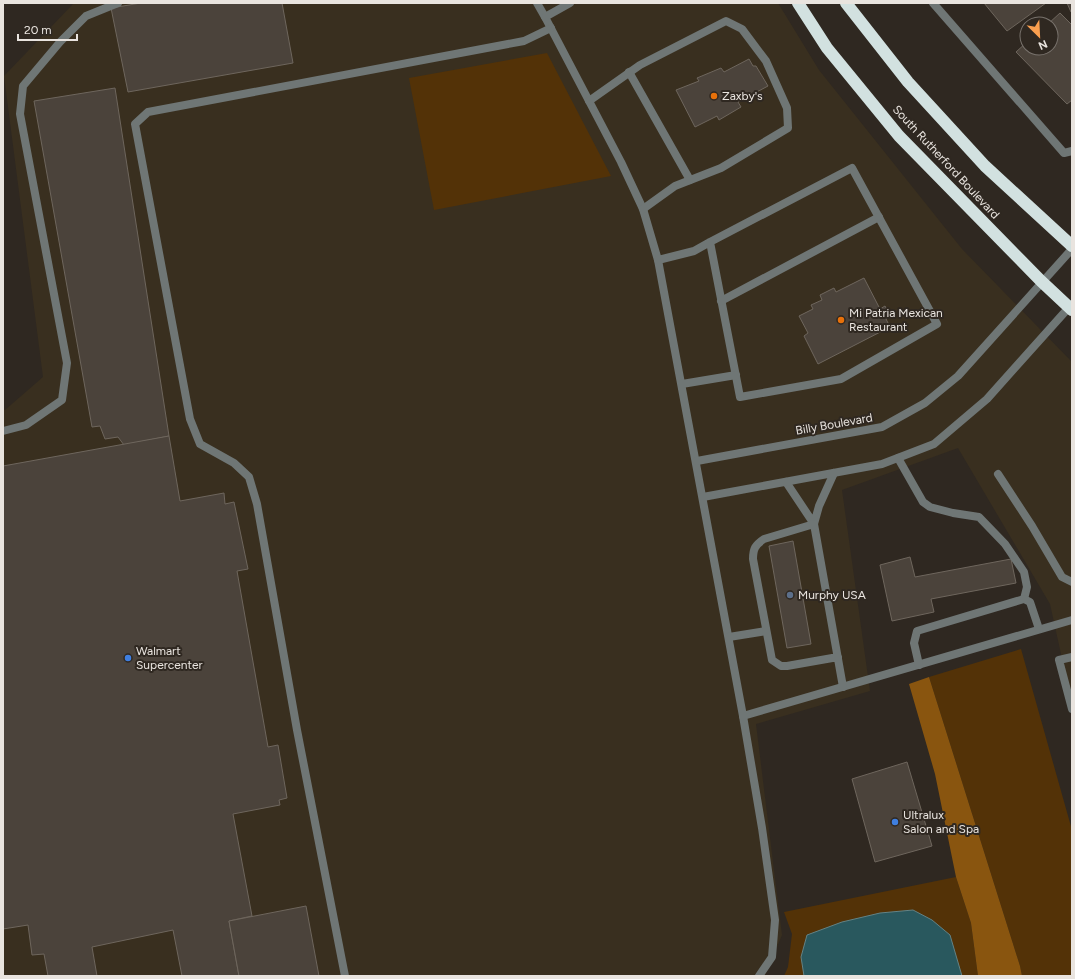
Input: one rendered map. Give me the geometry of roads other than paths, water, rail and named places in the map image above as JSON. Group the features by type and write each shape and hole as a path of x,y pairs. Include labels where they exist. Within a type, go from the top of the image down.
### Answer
{"highway":[{"name":"South Rutherford Boulevard","path":"798,3 828,48 899,136 1041,281 1071,307"},
{"path":"846,3 908,82 985,166 1072,248"}],"street":[{"path":"3,431 26,425 62,400 67,363 20,114 23,86 60,42 86,16 118,3"},
{"path":"538,3 621,162 643,209 658,260 729,637 762,828 775,920 772,957 759,976"},
{"path":"545,17 570,3"},
{"path":"933,3 1064,153 1072,150"},
{"path":"589,100 629,72 726,21 742,29 766,61 787,108 788,128 721,168 675,186 643,209"},
{"path":"345,976 296,730 257,504 249,478 234,463 200,444 190,418 135,124 148,112 524,41 551,28"},
{"path":"629,72 690,180"},
{"path":"658,260 694,251 710,242 852,168 937,324 841,379 740,397 710,242"},
{"path":"721,301 879,217"},
{"name":"Billy Boulevard","path":"697,461 882,427 924,403 958,376 1041,281 1072,248"},
{"path":"703,497 882,464 934,444 987,399 1071,307"},
{"path":"682,384 736,375"},
{"path":"898,458 923,502 930,507 953,513 980,517 1005,544 1024,572 1027,588 1024,599"},
{"path":"814,524 819,506 834,472"},
{"path":"998,474 1062,577 1072,582"},
{"path":"786,482 814,524 843,687"},
{"path":"814,524 764,539 754,548 752,559 772,660 781,666 787,666 838,657"},
{"path":"919,665 914,643 917,631 1024,599 1030,602 1039,629"},
{"path":"743,716 1072,620"},
{"path":"729,637 766,631"},
{"path":"1072,657 1059,660 1072,709"}],"water":[{"path":"913,910 932,920 950,935 962,976 804,976 801,957 807,935 842,922 880,913"}],"place":[{"name":"Zaxby's","path":"714,96"},
{"name":"Mi Patria Mexican Restaurant","path":"841,320"},
{"name":"Murphy USA","path":"790,595"},
{"name":"Walmart Supercenter","path":"128,658"},
{"name":"Ultralux Salon and Spa","path":"895,822"}]}
